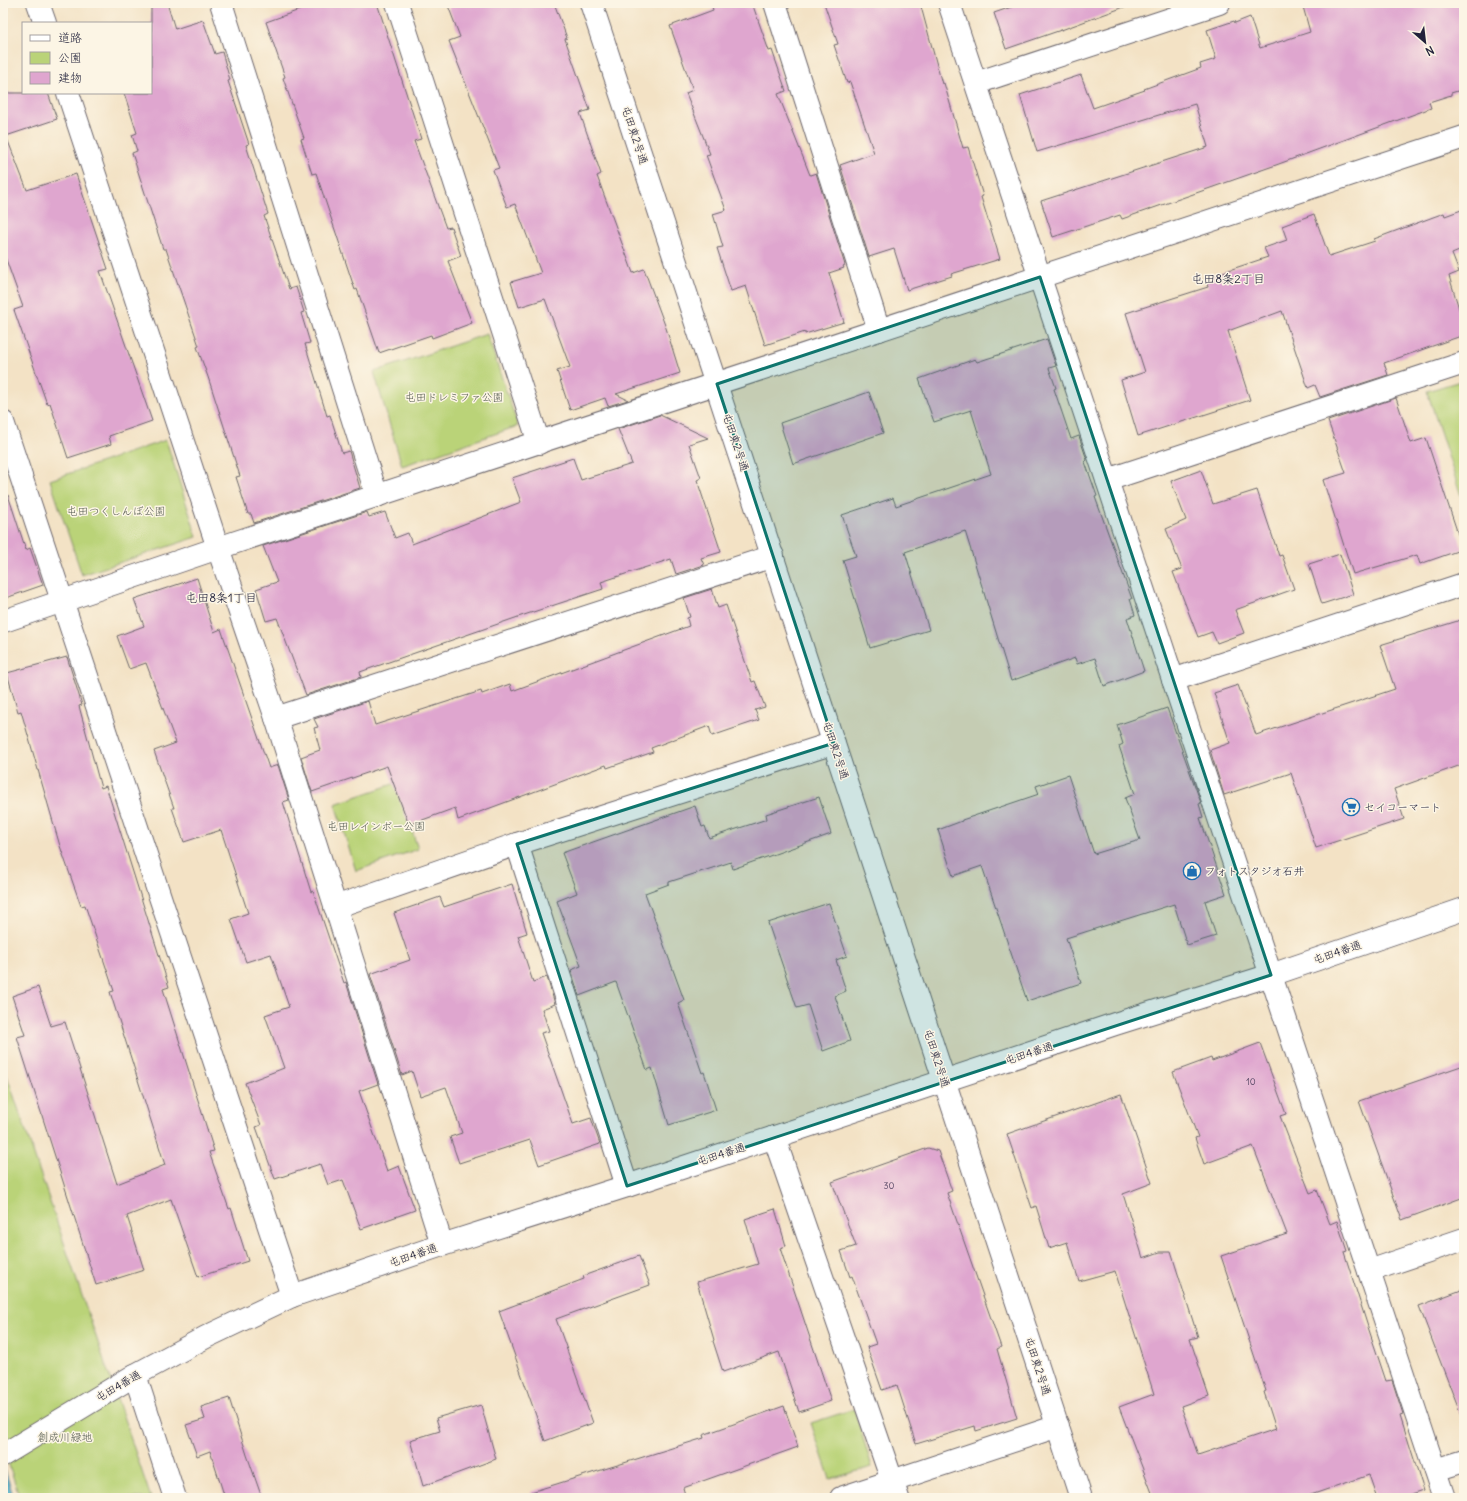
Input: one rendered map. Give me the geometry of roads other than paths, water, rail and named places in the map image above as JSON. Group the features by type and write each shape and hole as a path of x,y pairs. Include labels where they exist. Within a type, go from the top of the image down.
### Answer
{"street":[{"path":"38,3 45,22"},
{"path":"221,3 377,496"},
{"path":"397,3 539,443"},
{"name":"屯田東2号通","path":"591,3 1081,1498"},
{"path":"774,3 879,330"},
{"path":"949,3 1444,1498"},
{"path":"976,83 1219,3"},
{"path":"68,94 218,548 276,718 442,1245"},
{"path":"4,621 218,548 1464,137"},
{"path":"1107,480 1464,363"},
{"path":"3,422 292,1296"},
{"path":"276,718 773,556"},
{"path":"1173,680 1464,584"},
{"path":"335,907 517,844 834,743"},
{"path":"517,844 627,1186"},
{"name":"屯田4番通","path":"3,1455 135,1375 206,1336 292,1296 442,1245 627,1186 1115,1024 1271,975 1464,909"},
{"path":"774,1137 895,1490"},
{"path":"1369,1271 1464,1239"},
{"path":"135,1375 175,1498"},
{"path":"841,1498 895,1490 1058,1426"},
{"path":"1435,1470 1464,1461"}],"water":[{"path":"3,1464 14,1498 3,1498"}],"place":[{"name":"セイコーマート","path":"1351,807"},
{"name":"フォトスタジオ石井","path":"1192,871"}],"district":[{"name":"屯田8条2丁目","path":"1228,278"},
{"name":"屯田8条1丁目","path":"221,597"}],"park label":[{"name":"屯田ドレミファ公園","path":"454,397"},
{"name":"屯田つくしんぼ公園","path":"116,511"},
{"name":"屯田レインボー公園","path":"376,826"},
{"name":"創成川緑地","path":"65,1437"}]}
